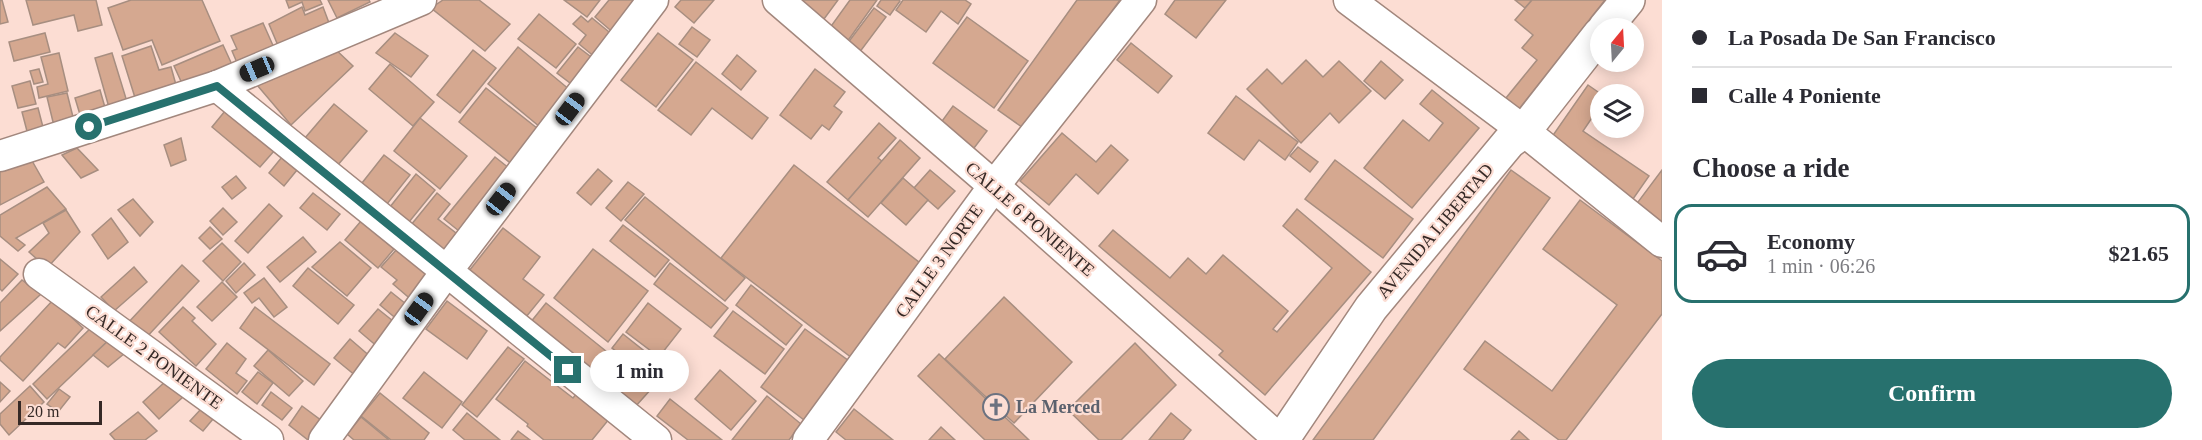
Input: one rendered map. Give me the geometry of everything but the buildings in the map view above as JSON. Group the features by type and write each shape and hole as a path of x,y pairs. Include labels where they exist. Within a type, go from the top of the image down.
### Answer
{"main road":[{"path":"1613,18 1628,0"},
{"name":"AVENIDA LIBERTAD","path":"1281,440 1371,308 1509,142 1524,131 1590,47"}],"street":[{"path":"0,156 217,86 421,0"},
{"path":"324,440 446,272 653,0"},
{"name":"CALLE 6 PONIENTE","path":"778,0 994,186 1281,440"},
{"name":"CALLE 3 NORTE","path":"808,440 994,186 1141,0"},
{"path":"1349,0 1524,131 1662,242"},
{"path":"217,86 656,440"},
{"name":"CALLE 2 PONIENTE","path":"39,274 268,440"}],"place":[{"name":"La Merced","path":"996,407"}],"route":[{"path":"89,127 217,86 568,370"}]}
